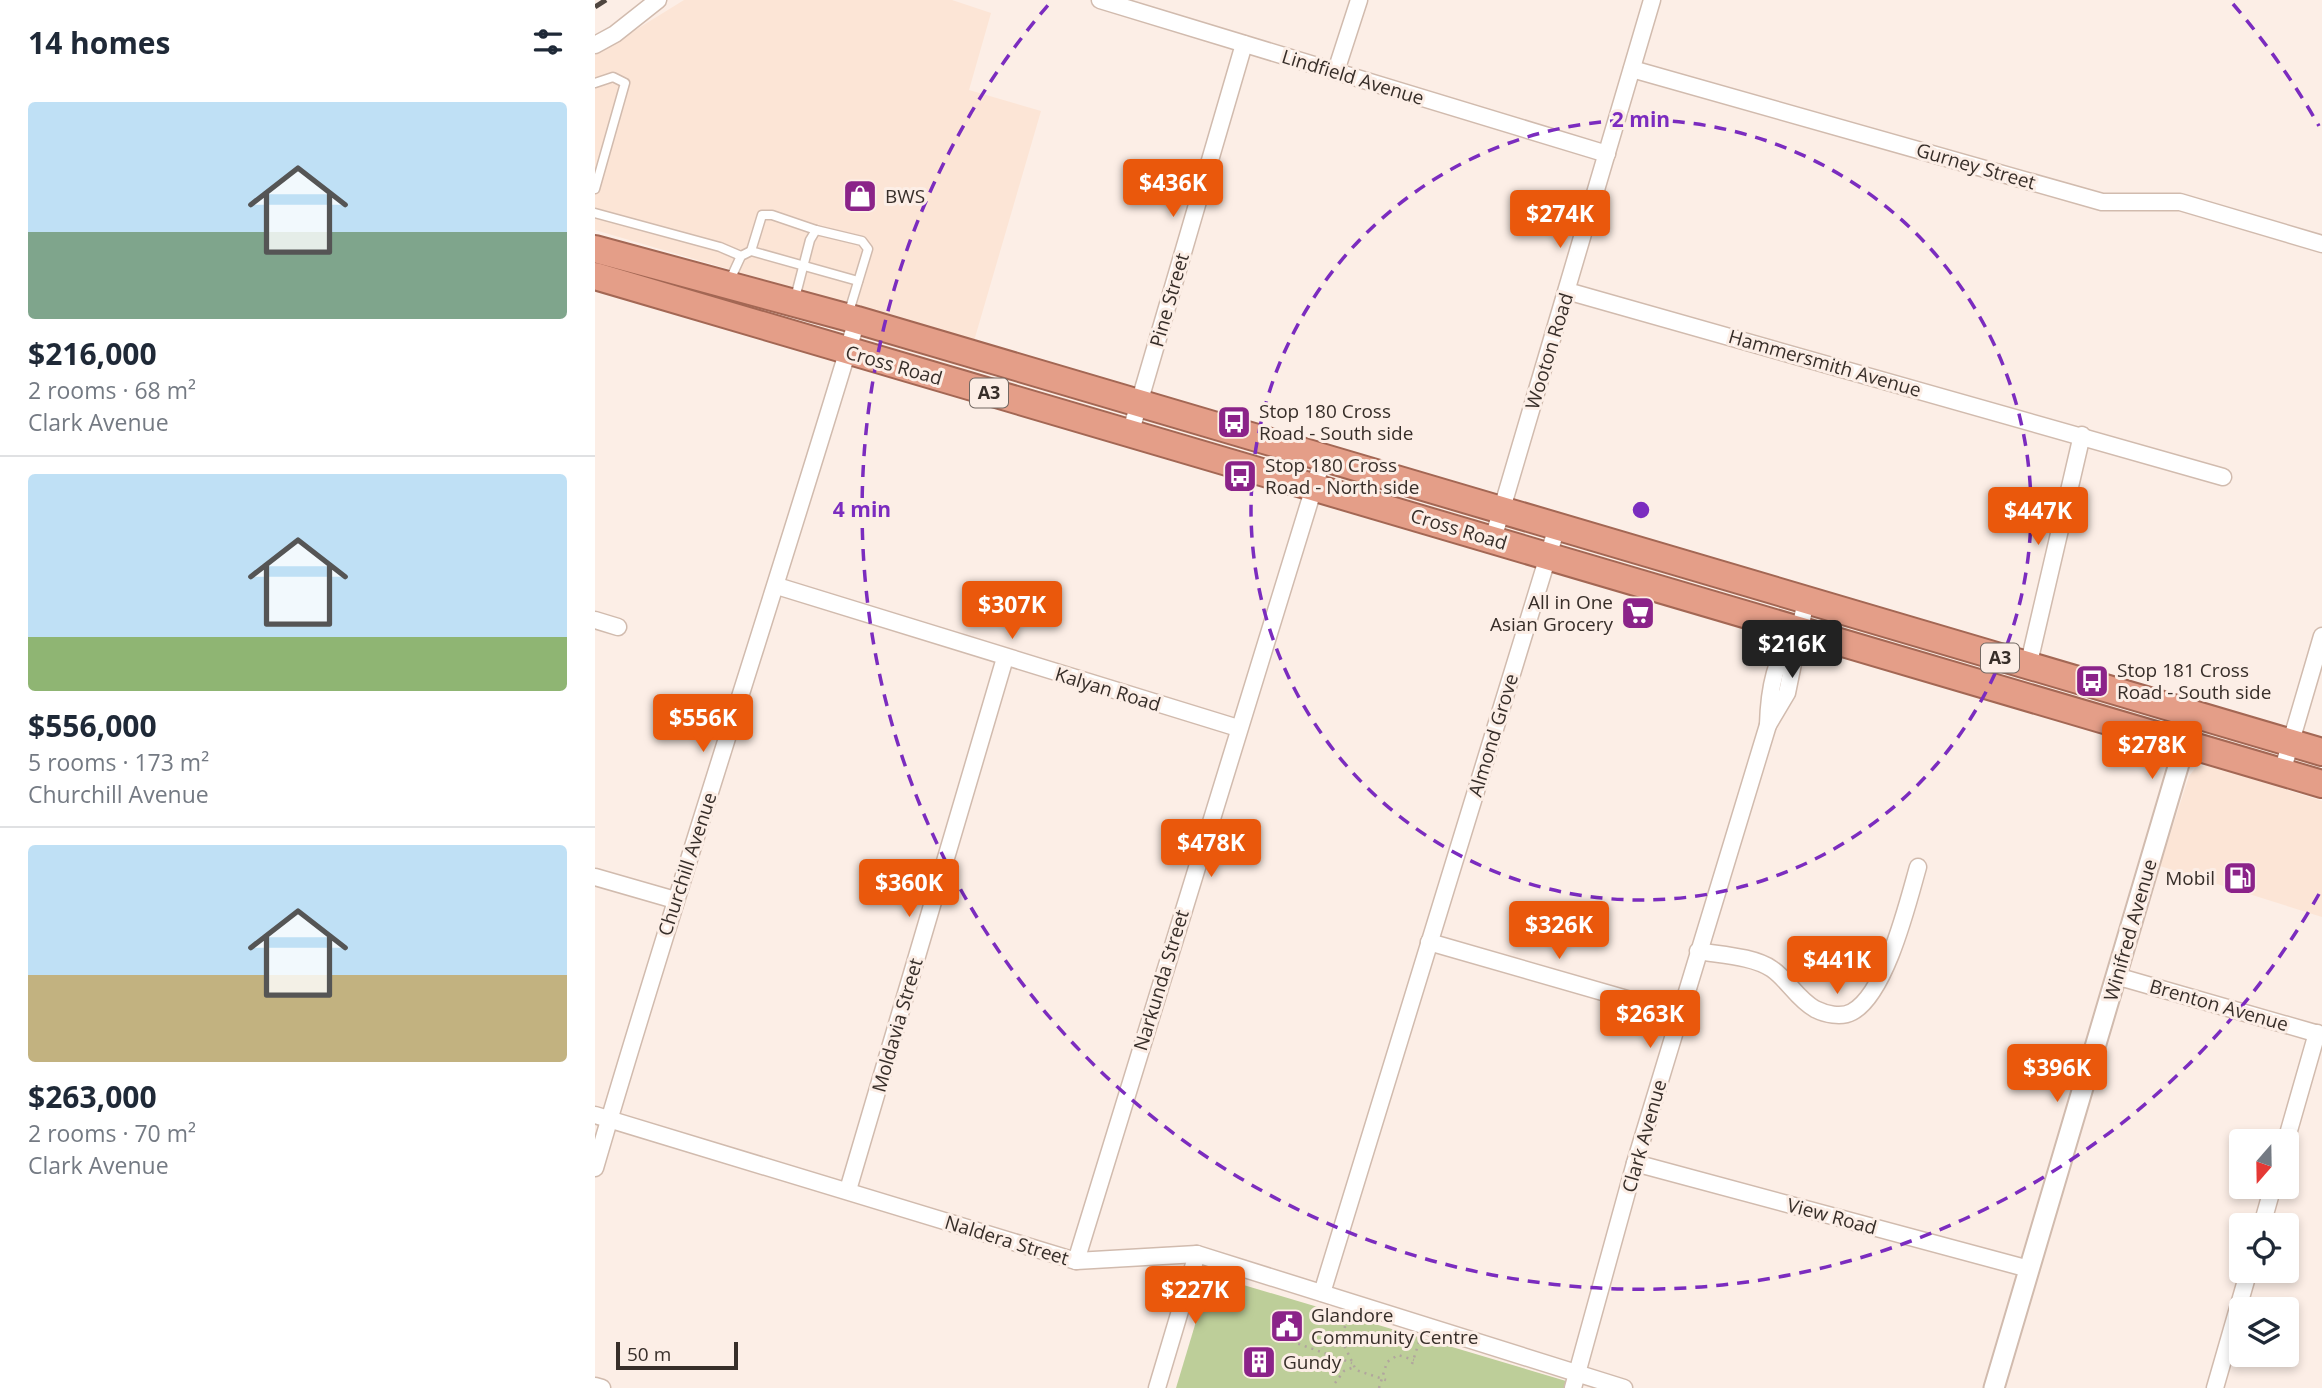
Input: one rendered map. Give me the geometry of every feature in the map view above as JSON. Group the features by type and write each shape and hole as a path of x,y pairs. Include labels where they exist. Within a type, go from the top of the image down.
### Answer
{"highway":[{"name":"Cross Road","path":"595,249 852,319 2322,752"},
{"name":"Cross Road","path":"595,276 2322,784"}],"street":[{"path":"595,45 615,34 658,0"},
{"name":"Lindfield Avenue","path":"1100,0 1607,154"},
{"path":"1336,71 1359,0"},
{"name":"Wooton Road","path":"1493,540 1652,0"},
{"name":"Pine Street","path":"1130,434 1244,44"},
{"name":"Gurney Street","path":"1632,69 2102,202 2180,202 2322,244"},
{"name":"Hammersmith Avenue","path":"1567,291 2223,477"},
{"name":"Churchill Avenue","path":"595,1168 602,1118 777,586 848,351 852,319"},
{"path":"2028,667 2082,435"},
{"name":"Narkunda Street","path":"1076,1261 1323,458"},
{"name":"Almond Grove","path":"1322,1293 1557,527"},
{"name":"Kalyan Road","path":"777,586 1238,728"},
{"name":"Clark Avenue","path":"1575,1382 1635,1163 1768,724 1787,693 1798,650 1798,629 1806,600"},
{"path":"595,620 618,627"},
{"path":"2281,772 2322,636"},
{"name":"Moldavia Street","path":"848,1190 1005,658"},
{"name":"Winifred Avenue","path":"1994,1388 2194,713"},
{"path":"1699,951 1772,968 1815,1009 1841,1015 1851,1012 1869,993 1895,948 1917,867"},
{"path":"595,877 675,900"},
{"path":"1429,942 1679,1014"},
{"name":"Brenton Avenue","path":"2116,976 2319,1034"},
{"path":"2290,1129 2319,1034"},
{"name":"Naldera Street","path":"602,1118 848,1190 1076,1261 1197,1254 1424,1326 1575,1382 1624,1388"},
{"name":"View Road","path":"1635,1163 2029,1269"},
{"path":"1157,1388 1197,1254"},
{"path":"2215,1388 2245,1283"},
{"path":"595,1386 602,1388"}],"lane":[{"path":"595,83 613,77 625,82 595,189"},
{"path":"595,213 720,247 741,257"},
{"path":"729,285 741,257 751,251 762,215 772,215 862,242 868,249 858,281 852,319"},
{"path":"794,303 816,230"},
{"path":"751,251 858,281"}],"path":[{"path":"1345,1326 1343,1343 1353,1365"},
{"path":"1379,1388 1384,1379 1387,1362 1398,1355 1413,1362 1424,1326"},
{"path":"1285,1339 1384,1379"},
{"path":"1335,1383 1344,1371 1353,1365"}],"shaded area":[{"path":"684,0 952,0 991,13 969,90 1041,111 974,341 595,230 595,55"},
{"path":"2209,765 2322,801 2322,917 2160,866 2189,776 2196,767"}],"green space":[{"name":"Glandore Community Centre","path":"1210,1275 1566,1381 1564,1388 1176,1388"}],"railway":[{"path":"595,7 606,0"}],"place":[{"name":"BWS","path":"860,196"},
{"name":"Stop 180 Cross Road - South side","path":"1234,422"},
{"name":"Stop 180 Cross Road - North side","path":"1240,476"},
{"name":"All in One Asian Grocery","path":"1638,613"},
{"name":"Stop 181 Cross Road - South side","path":"2092,681"},
{"name":"Mobil","path":"2240,878"},
{"name":"Glandore Community Centre","path":"1287,1326"},
{"name":"Gundy","path":"1259,1362"}]}
